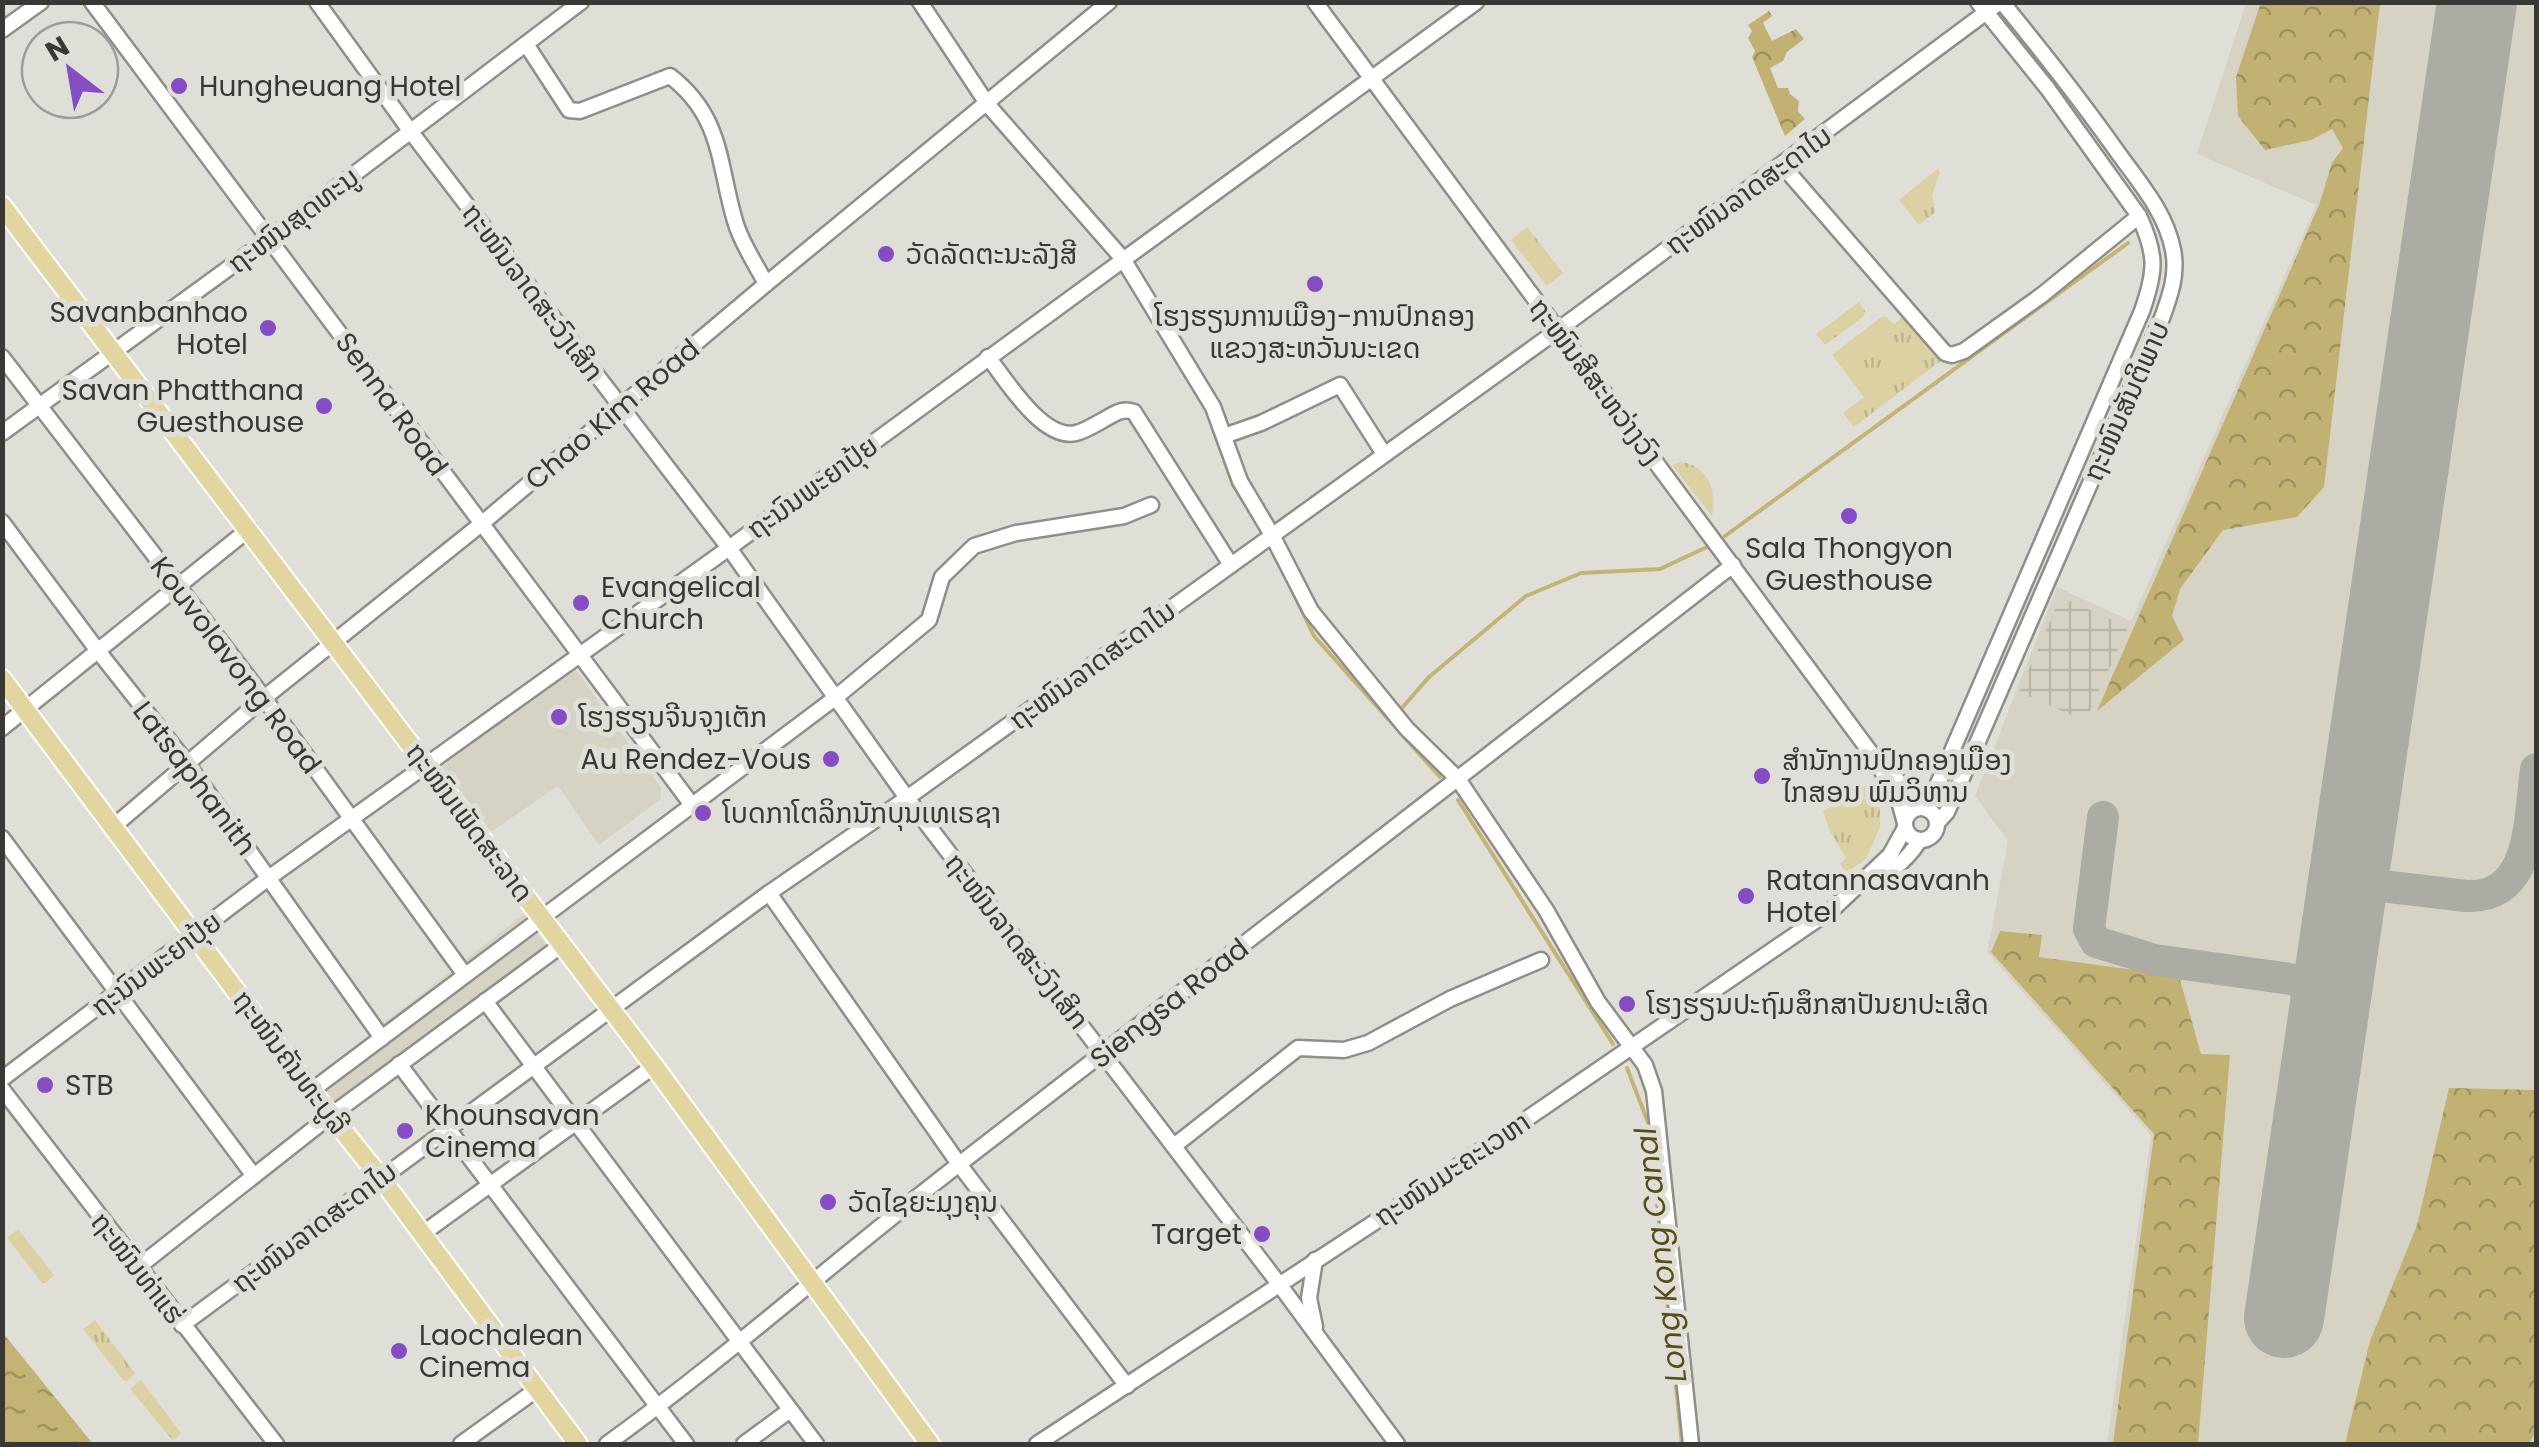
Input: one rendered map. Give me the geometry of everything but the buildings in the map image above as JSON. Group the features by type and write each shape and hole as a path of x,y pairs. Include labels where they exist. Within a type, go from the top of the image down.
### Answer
{"main road":[{"name":"ຖະໜົນເພັດສະລາດ","path":"2,206 116,351 563,944 930,1444"},
{"name":"ຖະໜົນຄັນທະບູລີ","path":"2,679 578,1444"}],"street":[{"path":"2,30 41,2"},
{"name":"Senna Road","path":"92,2 692,805"},
{"name":"ຖະໜົນລາດສະວົງເສິກ","path":"318,2 411,132 730,548 907,798 1280,1284 1397,1444"},
{"name":"ຖະໜົນສຸດທະນູ","path":"2,433 270,238 581,2"},
{"path":"920,2 988,104 1123,260 1213,406 1240,481 1311,612 1407,729 1458,779 1546,910 1598,1002 1646,1065 1654,1091 1691,1444"},
{"name":"Chao Kim Road","path":"114,826 186,762 480,526 1109,2"},
{"name":"ຖະໜົນສີສະຫວ່າງວົງ","path":"1315,2 1876,760"},
{"name":"ຖະນົນພະຍາປຸ້ຍ","path":"2,1079 270,877 730,548 1476,2"},
{"name":"ຖະໜົນລາດສະດາໄນ","path":"182,1325 769,893 1558,330 1782,165 1982,8 2001,2"},
{"name":"ຖະໜົນສັນຕິພາບ","path":"1936,823 1947,812 1959,786 2162,318 2172,293 2175,266 2168,232 2156,206 2064,78 2001,2"},
{"name":"ຖະໜົນສັນຕິພາບ","path":"1925,808 2142,311 2155,266 2139,216 2048,89 1982,8"},
{"path":"526,44 569,110 580,112 670,76 698,100 720,152 736,223 766,284"},
{"path":"1782,165 1945,353 1952,355 1964,352 2042,296 2139,216"},
{"name":"Kouvolavong Road","path":"2,357 264,698 465,975"},
{"path":"988,358 1030,410 1048,428 1062,434 1077,433 1123,410 1134,412 1231,565"},
{"path":"1224,436 1340,385 1384,454"},
{"path":"310,1091 835,698 929,620 942,577 974,546 1016,534 1124,516 1151,505"},
{"name":"Latsaphanith","path":"2,522 186,762 382,1038"},
{"path":"2,728 249,528"},
{"name":"Siengsa Road","path":"607,1444 740,1344 810,1282 959,1164 1733,565"},
{"path":"1876,760 1936,823 1930,837 1910,837 1900,805 1876,760"},
{"path":"1860,884 1890,855 1912,810 1925,808"},
{"path":"2,838 254,1176"},
{"path":"1860,884 1904,862 1920,840"},
{"name":"ຖະໜົນມະຄະເວຫາ","path":"1037,1444 1632,1048 1834,908 1860,884"},
{"path":"769,893 959,1164 1127,1386"},
{"path":"138,1268 330,1116 563,944"},
{"path":"1174,1146 1298,1048 1344,1050 1368,1043 1450,1000 1541,960"},
{"path":"485,1001 816,1444"},
{"path":"400,1064 686,1444"},
{"path":"422,1234 654,1066"},
{"name":"ຖະໜົນທ່າແຮ່","path":"2,1089 276,1444"},
{"path":"1315,1260 1309,1298 1319,1337"},
{"path":"461,1444 536,1390"},
{"path":"744,1444 790,1410"}],"shaded area":[{"path":"2246,3 2536,3 2533,1444 2107,1444 2151,1135 1987,952 2008,841 1975,796 2057,587 2131,621 2316,205 2197,154"},
{"path":"2061,597 2128,627 2085,721 2019,692"},
{"name":"ໂຮງຮຽນຈີນຈຸງເຕັກ","path":"575,669 661,788 661,799 599,845 558,786 491,832 442,766"},
{"path":"524,914 553,954 342,1113 315,1077"}],"green space":[{"path":"2261,2 2380,3 2324,487 2297,517 2223,530 2180,589 2172,616 2184,640 2097,711 2319,205 2332,163 2343,148 2332,129 2311,140 2265,150 2238,116 2236,77"},
{"path":"1769,11 1772,16 1763,23 1772,41 1796,29 1804,39 1787,52 1783,61 1770,68 1778,88 1788,88 1799,101 1798,111 1805,119 1785,136 1748,38 1752,31 1748,25"},
{"path":"1937,169 1940,172 1932,195 1935,212 1919,225 1899,200"},
{"path":"1527,227 1563,273 1547,286 1511,240"},
{"path":"1859,302 1865,311 1863,317 1825,345 1816,334"},
{"path":"1906,314 1943,359 1854,427 1843,413 1864,397 1832,355 1880,318 1885,316 1894,324"},
{"path":"1681,462 1704,474 1712,489 1712,516 1672,465"},
{"path":"1866,785 1880,808 1880,827 1866,859 1846,873 1840,864 1846,858 1823,811"},
{"path":"2000,931 2042,935 2039,957 2179,976 2201,1054 2230,1055 2198,1444 2113,1444 2154,1134 1991,952"},
{"path":"2449,1088 2536,1090 2536,1431 2529,1444 2345,1444 2370,1341 2417,1225"},
{"path":"18,1229 54,1275 46,1283 42,1283 7,1238"},
{"path":"95,1320 135,1373 127,1381 83,1329"},
{"path":"141,1380 181,1433 173,1441 130,1389"}],"water":[{"path":"3,1333 93,1444 3,1444"}],"waterway":[{"path":"1725,536 2128,243"},
{"name":"Long Kong Canal","path":"1214,431 1233,485 1259,526"},
{"path":"1402,708 1429,677 1526,596 1581,573 1660,569 1707,547"},
{"name":"Long Kong Canal","path":"1287,580 1314,636 1440,777"},
{"name":"Long Kong Canal","path":"1458,800 1613,1044"},
{"name":"Long Kong Canal","path":"1627,1068 1649,1125 1682,1444"}],"taxiway":[{"path":"2348,882 2466,896 2488,893 2505,884 2524,852 2536,769"},
{"path":"2103,817 2089,929 2096,942 2155,960 2333,985"}],"runway":[{"path":"2284,1318 2477,2"}],"place":[{"name":"Hungheuang Hotel","path":"179,86"},
{"name":"ວັດລັດຕະນະລັງສີ","path":"886,254"},
{"name":"ໂຮງຮຽນການເມືອງ-ການປົກຄອງ ແຂວງສະຫວັນນະເຂດ","path":"1315,284"},
{"name":"Savanbanhao Hotel","path":"268,328"},
{"name":"Savan Phatthana Guesthouse","path":"324,406"},
{"name":"Sala Thongyon Guesthouse","path":"1849,516"},
{"name":"Evangelical Church","path":"581,603"},
{"name":"ໂຮງຮຽນຈີນຈຸງເຕັກ","path":"559,717"},
{"name":"Au Rendez-Vous","path":"831,759"},
{"name":"ສຳນັກງານປົກຄອງເມືອງ ໄກສອນ ພົມວິຫານ","path":"1762,776"},
{"name":"ໂບດກາໂຕລິກນັກບຸນເທເຣຊາ","path":"703,813"},
{"name":"Ratannasavanh Hotel","path":"1746,896"},
{"name":"ໂຮງຮຽນປະຖົມສຶກສາປັນຍາປະເສີດ","path":"1627,1004"},
{"name":"STB","path":"45,1085"},
{"name":"Khounsavan Cinema","path":"405,1131"},
{"name":"ວັດໄຊຍະມຸງຄຸນ","path":"828,1202"},
{"name":"Target","path":"1262,1234"},
{"name":"Laochalean Cinema","path":"399,1351"}]}
